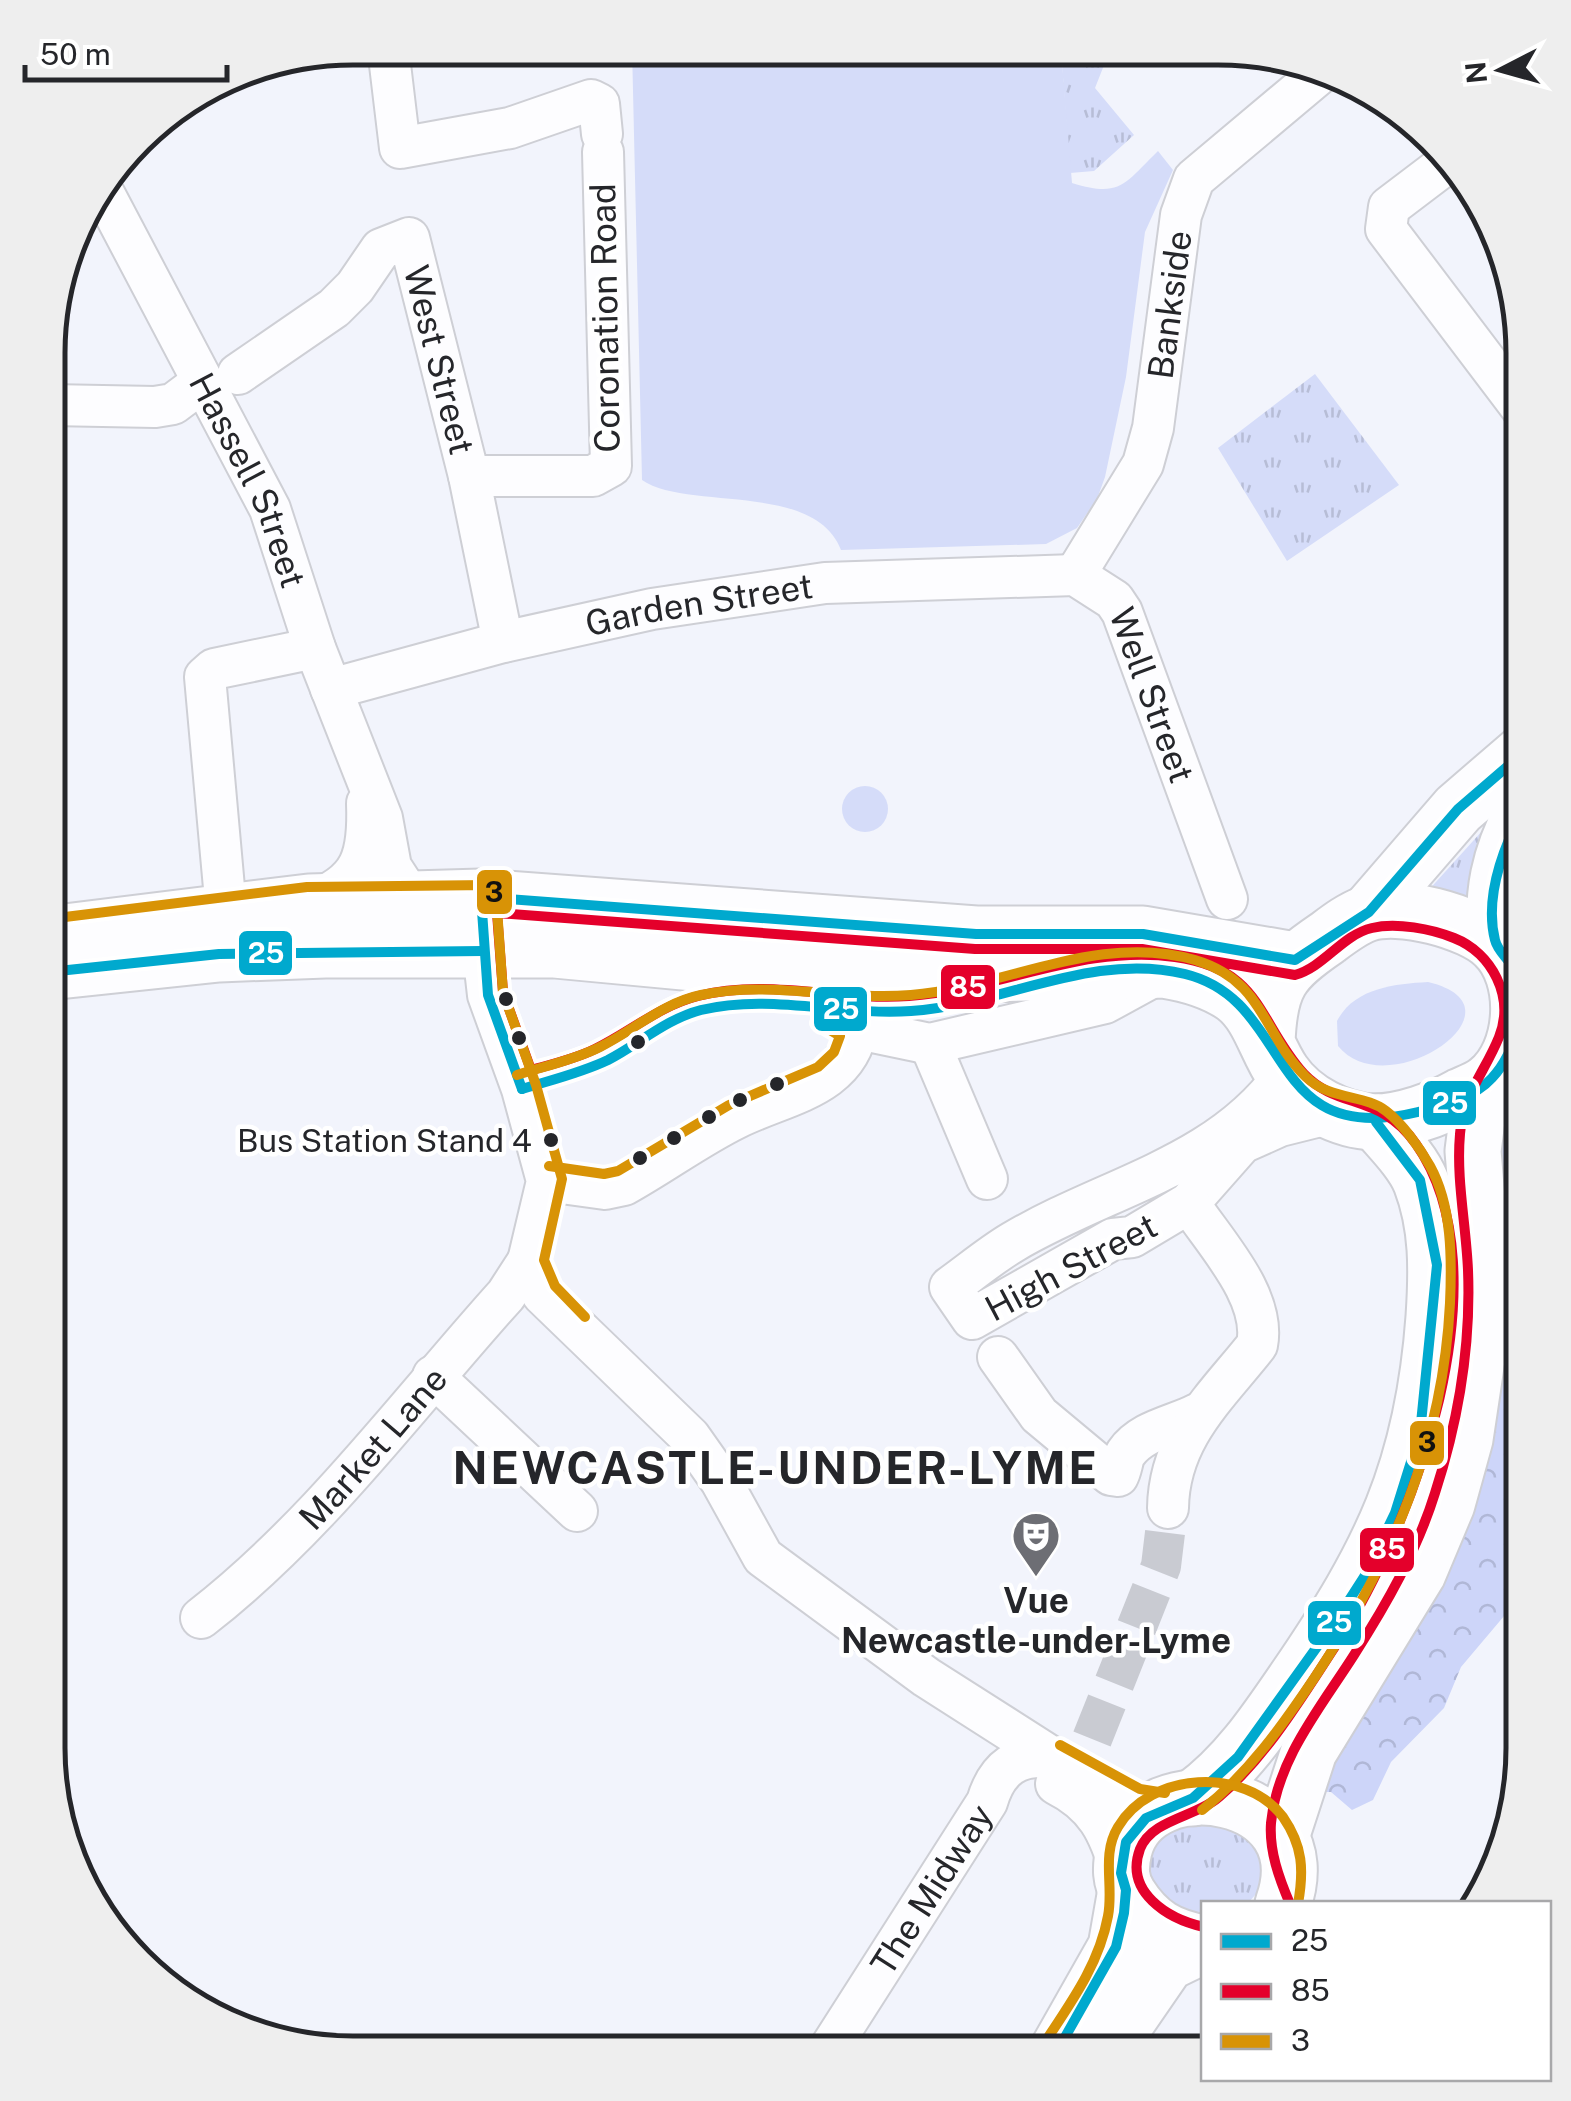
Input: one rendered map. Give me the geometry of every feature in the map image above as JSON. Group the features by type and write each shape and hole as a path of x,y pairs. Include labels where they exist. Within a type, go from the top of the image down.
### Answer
{"highway":[{"path":"1275,1059 1273,990 1296,960 1369,912 1458,810 1506,768"},
{"path":"1496,944 1492,906 1497,864 1506,846"},
{"path":"65,932 309,902 481,897 976,934 1143,934 1296,960"},
{"path":"481,897 483,951"},
{"path":"1369,912 1446,918 1472,928 1496,944 1506,958"},
{"path":"65,970 219,954 554,950 842,976 1164,970 1189,974 1238,998 1275,1059 1354,1118 1420,1180 1430,1214 1437,1265 1420,1433 1394,1513 1364,1577 1271,1715 1238,1756 1178,1803 1146,1818 1126,1842 1116,1947 1066,2036"},
{"path":"1290,1876 1309,1751 1418,1573 1447,1504 1465,1439 1480,1339 1483,1270 1474,1150 1478,1112 1489,1082 1506,1060"},
{"path":"1354,1118 1440,1108 1489,1082"},
{"path":"1178,1803 1216,1798 1250,1806 1290,1876"},
{"path":"1124,1882 1152,1924 1176,1938 1201,1943"},
{"path":"1117,2036 1166,1963 1201,1946"}],"street":[{"name":"Coronation Road","path":"390,65 400,148 510,128 591,100 599,104 611,466 593,476 468,476"},
{"name":"Bankside","path":"1075,575 1142,464 1148,446 1181,215 1194,179 1311,81"},
{"path":"1439,169 1383,210 1386,229 1506,387"},
{"name":"Hassell Street","path":"109,201 220,379 270,509 367,789 382,818 392,867 404,887 420,896"},
{"name":"West Street","path":"220,379 334,308 355,287 380,248 409,238 468,476 503,642"},
{"path":"65,405 173,404 220,379"},
{"name":"Garden Street","path":"331,688 503,642 652,609 791,587 1075,575"},
{"name":"Well Street","path":"1075,575 1114,600 1122,612 1216,830 1227,899"},
{"path":"226,910 205,677 214,668 315,648"},
{"name":"Hassell Street","path":"309,902 339,891 356,874 365,849 367,789"},
{"path":"483,951 488,995 522,1089 547,1181 528,1261 542,1294 690,1436 721,1481 763,1557 954,1696 1075,1756 1135,1803 1178,1803"},
{"path":"858,1029 930,1044 1105,1003 1164,970"},
{"path":"547,1181 606,1189 624,1185 736,1118 826,1080 847,1061 858,1029 855,990 842,976"},
{"path":"930,1044 987,1179"},
{"name":"High Street","path":"1275,1059 1259,1106 1220,1140 1143,1182 1121,1188 1012,1242 950,1287 972,1319 1113,1239 1132,1237 1189,1203 1242,1143 1280,1126 1354,1118"},
{"path":"1168,1508 1172,1466 1197,1414 1257,1344 1260,1331 1252,1300 1189,1203"},
{"name":"Market Lane","path":"201,1618 247,1582 326,1504 506,1296 528,1261"},
{"path":"998,1357 1040,1415 1111,1475 1118,1476 1125,1454 1160,1427 1175,1426 1197,1414"},
{"path":"433,1376 576,1511"},
{"name":"The Midway","path":"838,2036 987,1802 992,1783 1014,1761 1032,1755 1075,1756"},
{"path":"987,1802 1024,1783 1057,1784 1079,1797 1102,1819 1124,1882"}],"green space":[{"path":"632,65 1062,65 1072,183 1101,189 1121,185 1158,151 1173,170 1145,232 1126,377 1105,477 1097,499 1077,528 1046,544 841,550 827,528 805,514 778,506 662,489 642,480"},
{"path":"1062,65 1104,65 1095,88 1134,135 1094,171 1070,173"},
{"path":"1315,374 1399,485 1287,561 1218,448"},
{"path":"865,786 881,793 888,809 881,825 865,832 849,825 842,809 849,793"},
{"path":"1492,820 1478,909 1426,893"},
{"path":"1428,982 1456,994 1465,1011 1459,1029 1441,1046 1416,1059 1388,1065 1361,1062 1338,1046 1337,1021 1354,1001 1376,990"},
{"path":"1505,1109 1505,1615 1461,1667 1444,1708 1391,1762 1373,1800 1352,1810 1331,1792 1310,1792 1495,1130"},
{"path":"1192,1815 1261,1842 1262,1887 1250,1901 1201,1901 1201,1918 1187,1919 1147,1886 1150,1842"}],"tunnel":[{"path":"1092,1739 1161,1566 1168,1508"}],"transit line":[{"name":"25","path":"522,1089 488,995 481,897 976,934 1143,934 1295,960 1369,912 1458,809 1506,768"},
{"name":"25","path":"1506,848 1492,906 1497,945 1506,957"},
{"name":"3","path":"65,917 307,887 490,885 496,895 503,992 536,1085 562,1179 544,1260 555,1286 585,1317"},
{"name":"85","path":"1201,1926 1152,1901 1138,1878 1140,1849 1154,1831 1219,1797 1253,1763 1297,1705 1366,1595 1394,1535 1420,1468 1439,1399 1451,1328 1453,1260 1442,1198 1416,1144 1389,1117 1331,1093 1304,1074 1255,1001 1226,973 1175,957 1107,957 976,986 909,996 777,989 724,991 684,1000 587,1053 531,1070 503,992 497,913 975,949 1142,949 1295,975 1361,932 1403,926 1454,938 1468,945 1489,965 1502,992 1503,1022 1470,1095 1460,1134 1468,1298 1465,1355 1456,1411 1435,1493 1410,1557 1378,1617 1302,1734 1282,1777 1271,1833 1276,1864 1289,1901"},
{"name":"25","path":"65,970 219,954 483,951"},
{"name":"3","path":"517,1075 590,1052 661,1010 701,995 754,990 911,995 1088,957 1159,953 1195,960 1236,981 1306,1077 1326,1090 1377,1106 1398,1122 1430,1166 1443,1198 1449,1233 1451,1286 1445,1355 1425,1452 1390,1545 1343,1633 1264,1748 1202,1810"},
{"name":"25","path":"522,1089 598,1065 676,1019 701,1010 779,1004 911,1011 1116,969 1185,974 1220,989 1246,1012 1305,1092 1331,1110 1368,1118 1438,1107 1485,1085 1506,1059"},
{"name":"3","path":"549,1166 604,1174 618,1171 729,1105 818,1067 834,1052 840,1036 818,1023"},
{"name":"25","path":"1066,2036 1116,1947 1124,1913 1126,1890 1121,1873 1126,1842 1146,1818 1193,1798 1238,1757 1337,1619 1364,1577 1395,1513 1420,1433 1437,1265 1420,1180 1376,1122"},
{"name":"3","path":"1060,1745 1140,1789 1165,1793"},
{"name":"3","path":"1049,2036 1082,1984 1104,1934 1113,1838 1133,1809 1152,1795 1174,1786 1223,1783 1246,1789 1266,1801 1283,1817 1298,1848 1298,1901"}],"place":[{"name":"Bus Station Stand 4","path":"551,1140"},
{"name":"Vue Newcastle-under-Lyme","path":"1036,1578"}],"district":[{"name":"NEWCASTLE-UNDER-LYME","path":"776,1467"}]}
